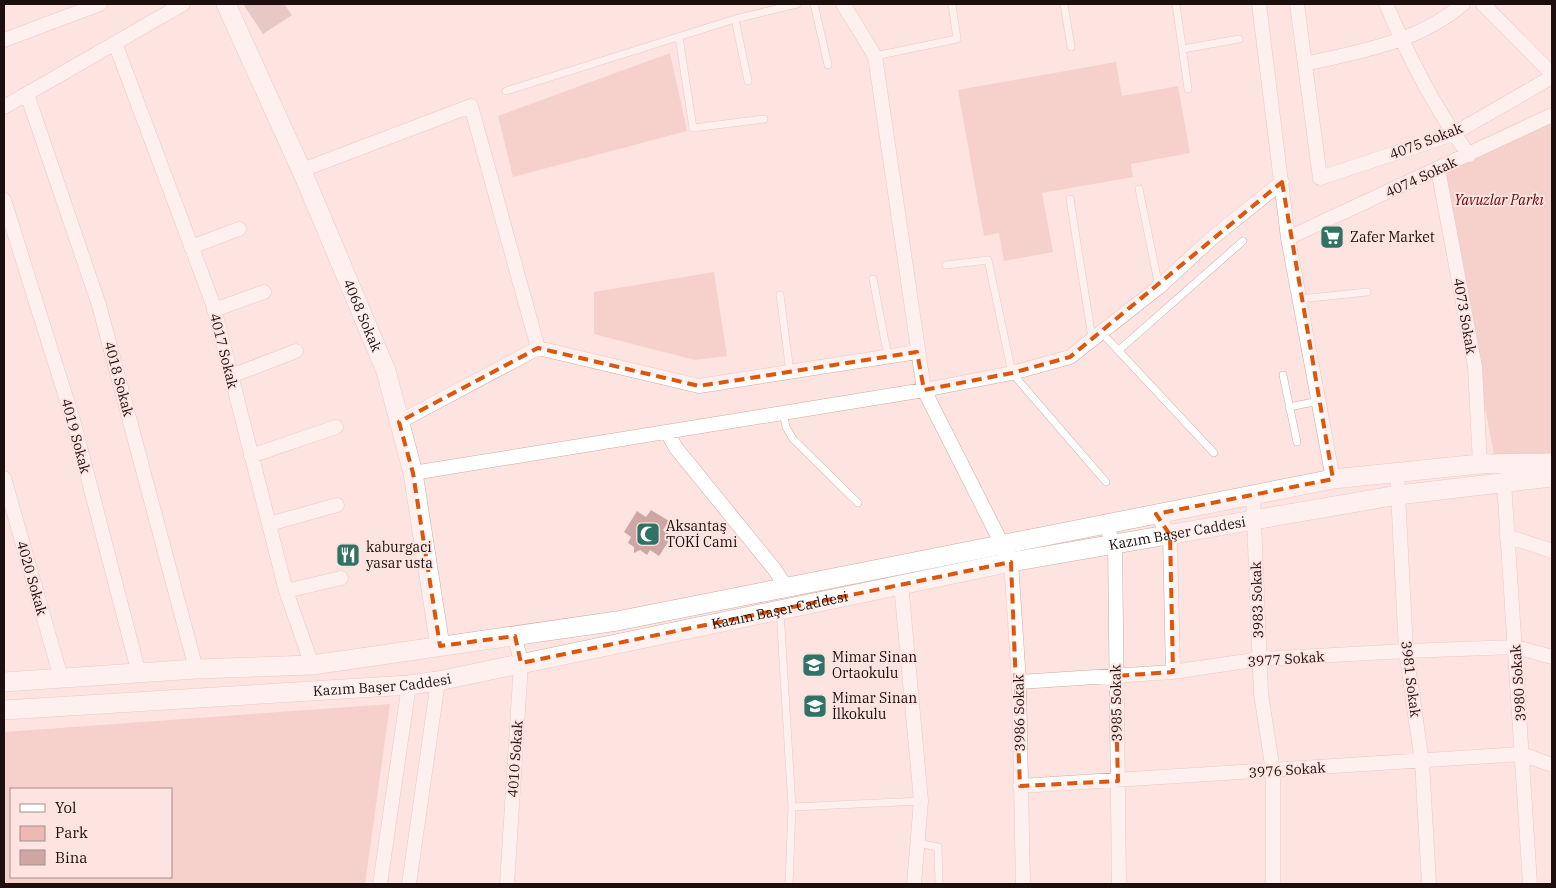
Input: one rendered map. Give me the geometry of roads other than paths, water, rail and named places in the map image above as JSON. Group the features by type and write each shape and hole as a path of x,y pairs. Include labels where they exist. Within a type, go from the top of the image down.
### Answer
{"main road":[{"name":"4068 Sokak","path":"226,4 302,170 386,371 413,473 440,646"},
{"name":"Kazım Başer Caddesi","path":"4,682 196,669 312,665 617,621 1333,479 1480,464 1552,462"},
{"name":"Kazım Başer Caddesi","path":"4,710 409,685 438,681 780,608 1011,562 1170,536 1254,519 1398,495 1552,477"}],"street":[{"path":"4,40 100,4"},
{"path":"4,107 184,4"},
{"path":"843,4 874,56"},
{"path":"1258,4 1288,238 1333,479"},
{"path":"1296,4 1305,64 1402,41 1453,12 1463,4"},
{"path":"1386,4 1402,41 1453,134 1469,155"},
{"path":"1483,4 1552,75"},
{"name":"4017 Sokak","path":"115,43 214,310 286,591 312,665"},
{"name":"3986 Sokak","path":"874,56 924,390 1004,544 1011,562 1019,682 1020,786 1024,884"},
{"name":"4075 Sokak","path":"1305,64 1320,178 1453,134 1552,75"},
{"name":"4018 Sokak","path":"27,94 100,305 196,669"},
{"path":"302,170 471,106 538,348"},
{"name":"4074 Sokak","path":"1288,238 1552,115"},
{"name":"4073 Sokak","path":"1438,169 1475,367 1480,464"},
{"path":"413,473 924,390 1012,374 1070,357 1159,287 1212,239 1282,182"},
{"name":"4019 Sokak","path":"4,200 73,420 139,674"},
{"path":"191,247 239,229"},
{"path":"214,310 264,292"},
{"path":"399,422 538,348 699,386 889,358 917,352"},
{"path":"231,376 296,351"},
{"path":"251,456 336,427"},
{"path":"667,432 676,448 775,570 786,587"},
{"name":"3981 Sokak","path":"1397,473 1406,651 1422,762 1429,884"},
{"name":"4020 Sokak","path":"4,478 61,678"},
{"name":"3980 Sokak","path":"1504,482 1530,884"},
{"name":"3983 Sokak","path":"1253,495 1261,694 1273,771 1273,884"},
{"path":"269,524 337,505"},
{"path":"1156,514 1170,536 1173,672"},
{"name":"3985 Sokak","path":"1104,524 1115,544 1115,676 1119,884"},
{"path":"1507,536 1552,551"},
{"path":"286,591 341,578"},
{"path":"901,584 921,801 914,884"},
{"name":"4010 Sokak","path":"507,884 522,663 515,636"},
{"name":"3977 Sokak","path":"1019,682 1173,672 1260,659 1406,651 1516,647 1552,657"},
{"path":"409,884 438,681"},
{"path":"380,884 409,685"},
{"name":"3976 Sokak","path":"1020,786 1422,762 1522,754 1552,765"}],"lane":[{"path":"506,92 735,18 798,4"},
{"path":"814,4 828,65"},
{"path":"874,56 957,39 952,4"},
{"path":"1064,4 1072,47"},
{"path":"1176,4 1188,89"},
{"path":"735,18 748,81"},
{"path":"679,37 693,128 764,119"},
{"path":"1182,49 1239,39"},
{"path":"1139,189 1159,287"},
{"path":"1070,198 1097,335 1119,350 1214,453"},
{"path":"1119,350 1242,241"},
{"path":"946,265 988,260 1012,374 1106,482"},
{"path":"873,279 889,358"},
{"path":"1300,299 1367,292"},
{"path":"780,294 790,372"},
{"path":"1283,375 1297,442"},
{"path":"1289,407 1319,401"},
{"path":"783,413 786,426 793,438 858,503"},
{"path":"780,608 792,807 790,884"},
{"path":"792,807 921,801"},
{"path":"917,843 938,847 939,884"}],"place":[{"name":"Zafer Market","path":"1332,237"},
{"name":"Aksantaş TOKİ Cami","path":"648,534"},
{"name":"kaburgaci yasar usta","path":"348,555"},
{"name":"Mimar Sinan Ortaokulu","path":"814,665"},
{"name":"Mimar Sinan İlkokulu","path":"815,706"}],"park label":[{"name":"Yavuzlar Parkı","path":"1499,200"}]}
